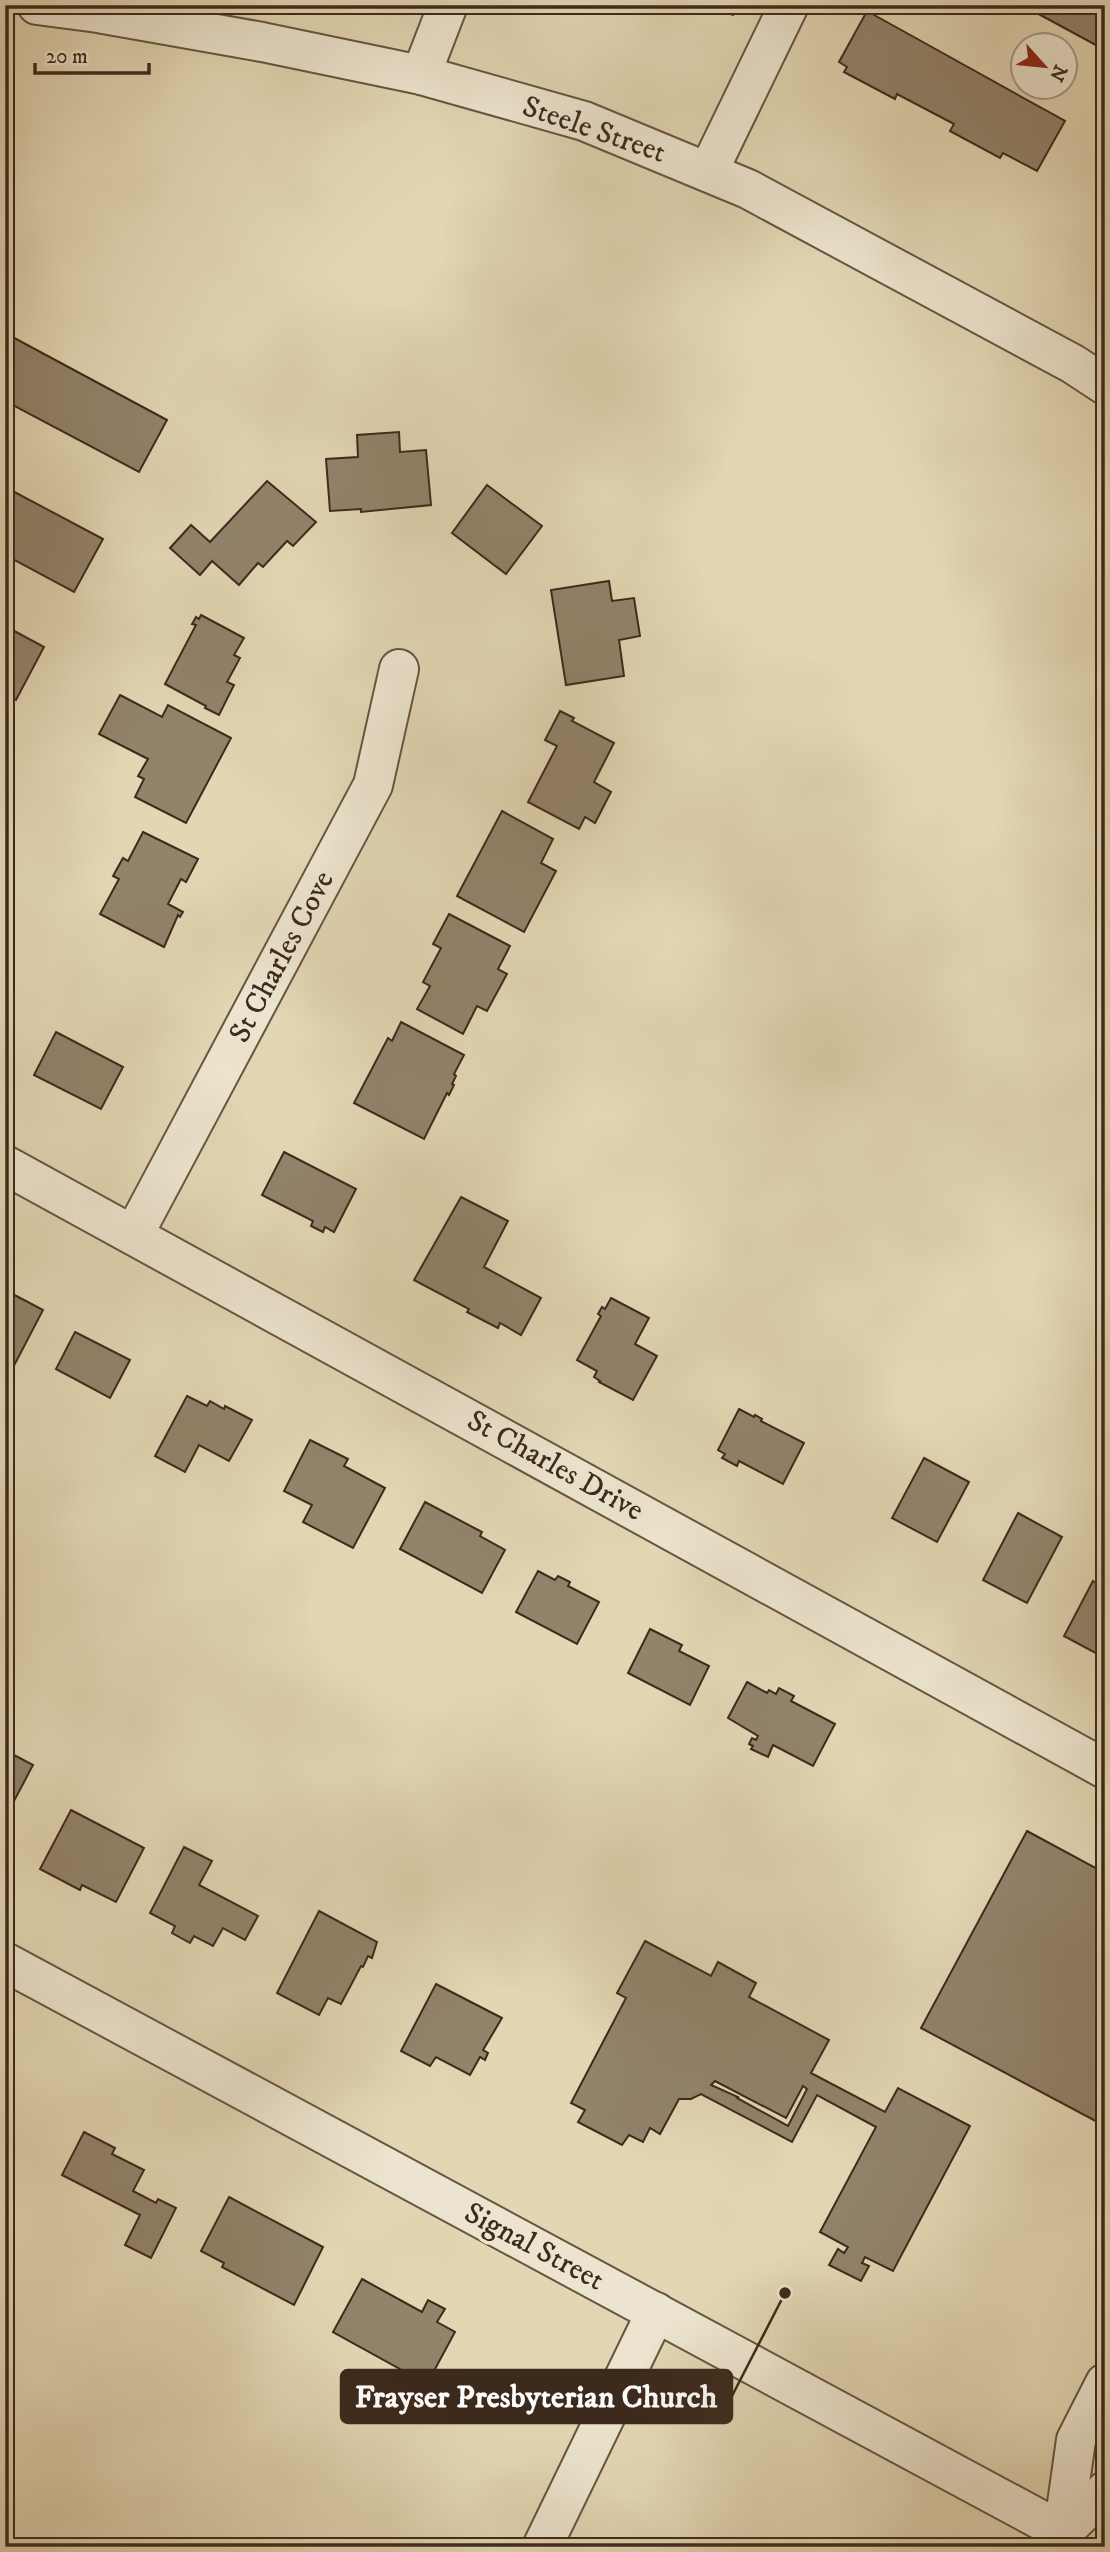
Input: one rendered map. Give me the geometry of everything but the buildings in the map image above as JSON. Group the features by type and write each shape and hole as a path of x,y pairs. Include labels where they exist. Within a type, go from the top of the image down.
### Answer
{"street":[{"name":"Steele Street","path":"37,5 100,9 421,75 584,121 708,172 772,202 1073,364 1105,385"},
{"path":"421,75 448,5"},
{"path":"708,172 789,5"},
{"name":"St Charles Cove","path":"134,1234 373,785 399,669"},
{"name":"St Charles Drive","path":"5,1165 1105,1769"},
{"name":"Signal Street","path":"5,1962 656,2312 1059,2539"},
{"path":"542,2547 656,2312"},
{"path":"1059,2539 1076,2440 1105,2383"},
{"path":"1059,2539 1105,2491"}],"place":[{"name":"Frayser Presbyterian Church","path":"785,2293"}]}
